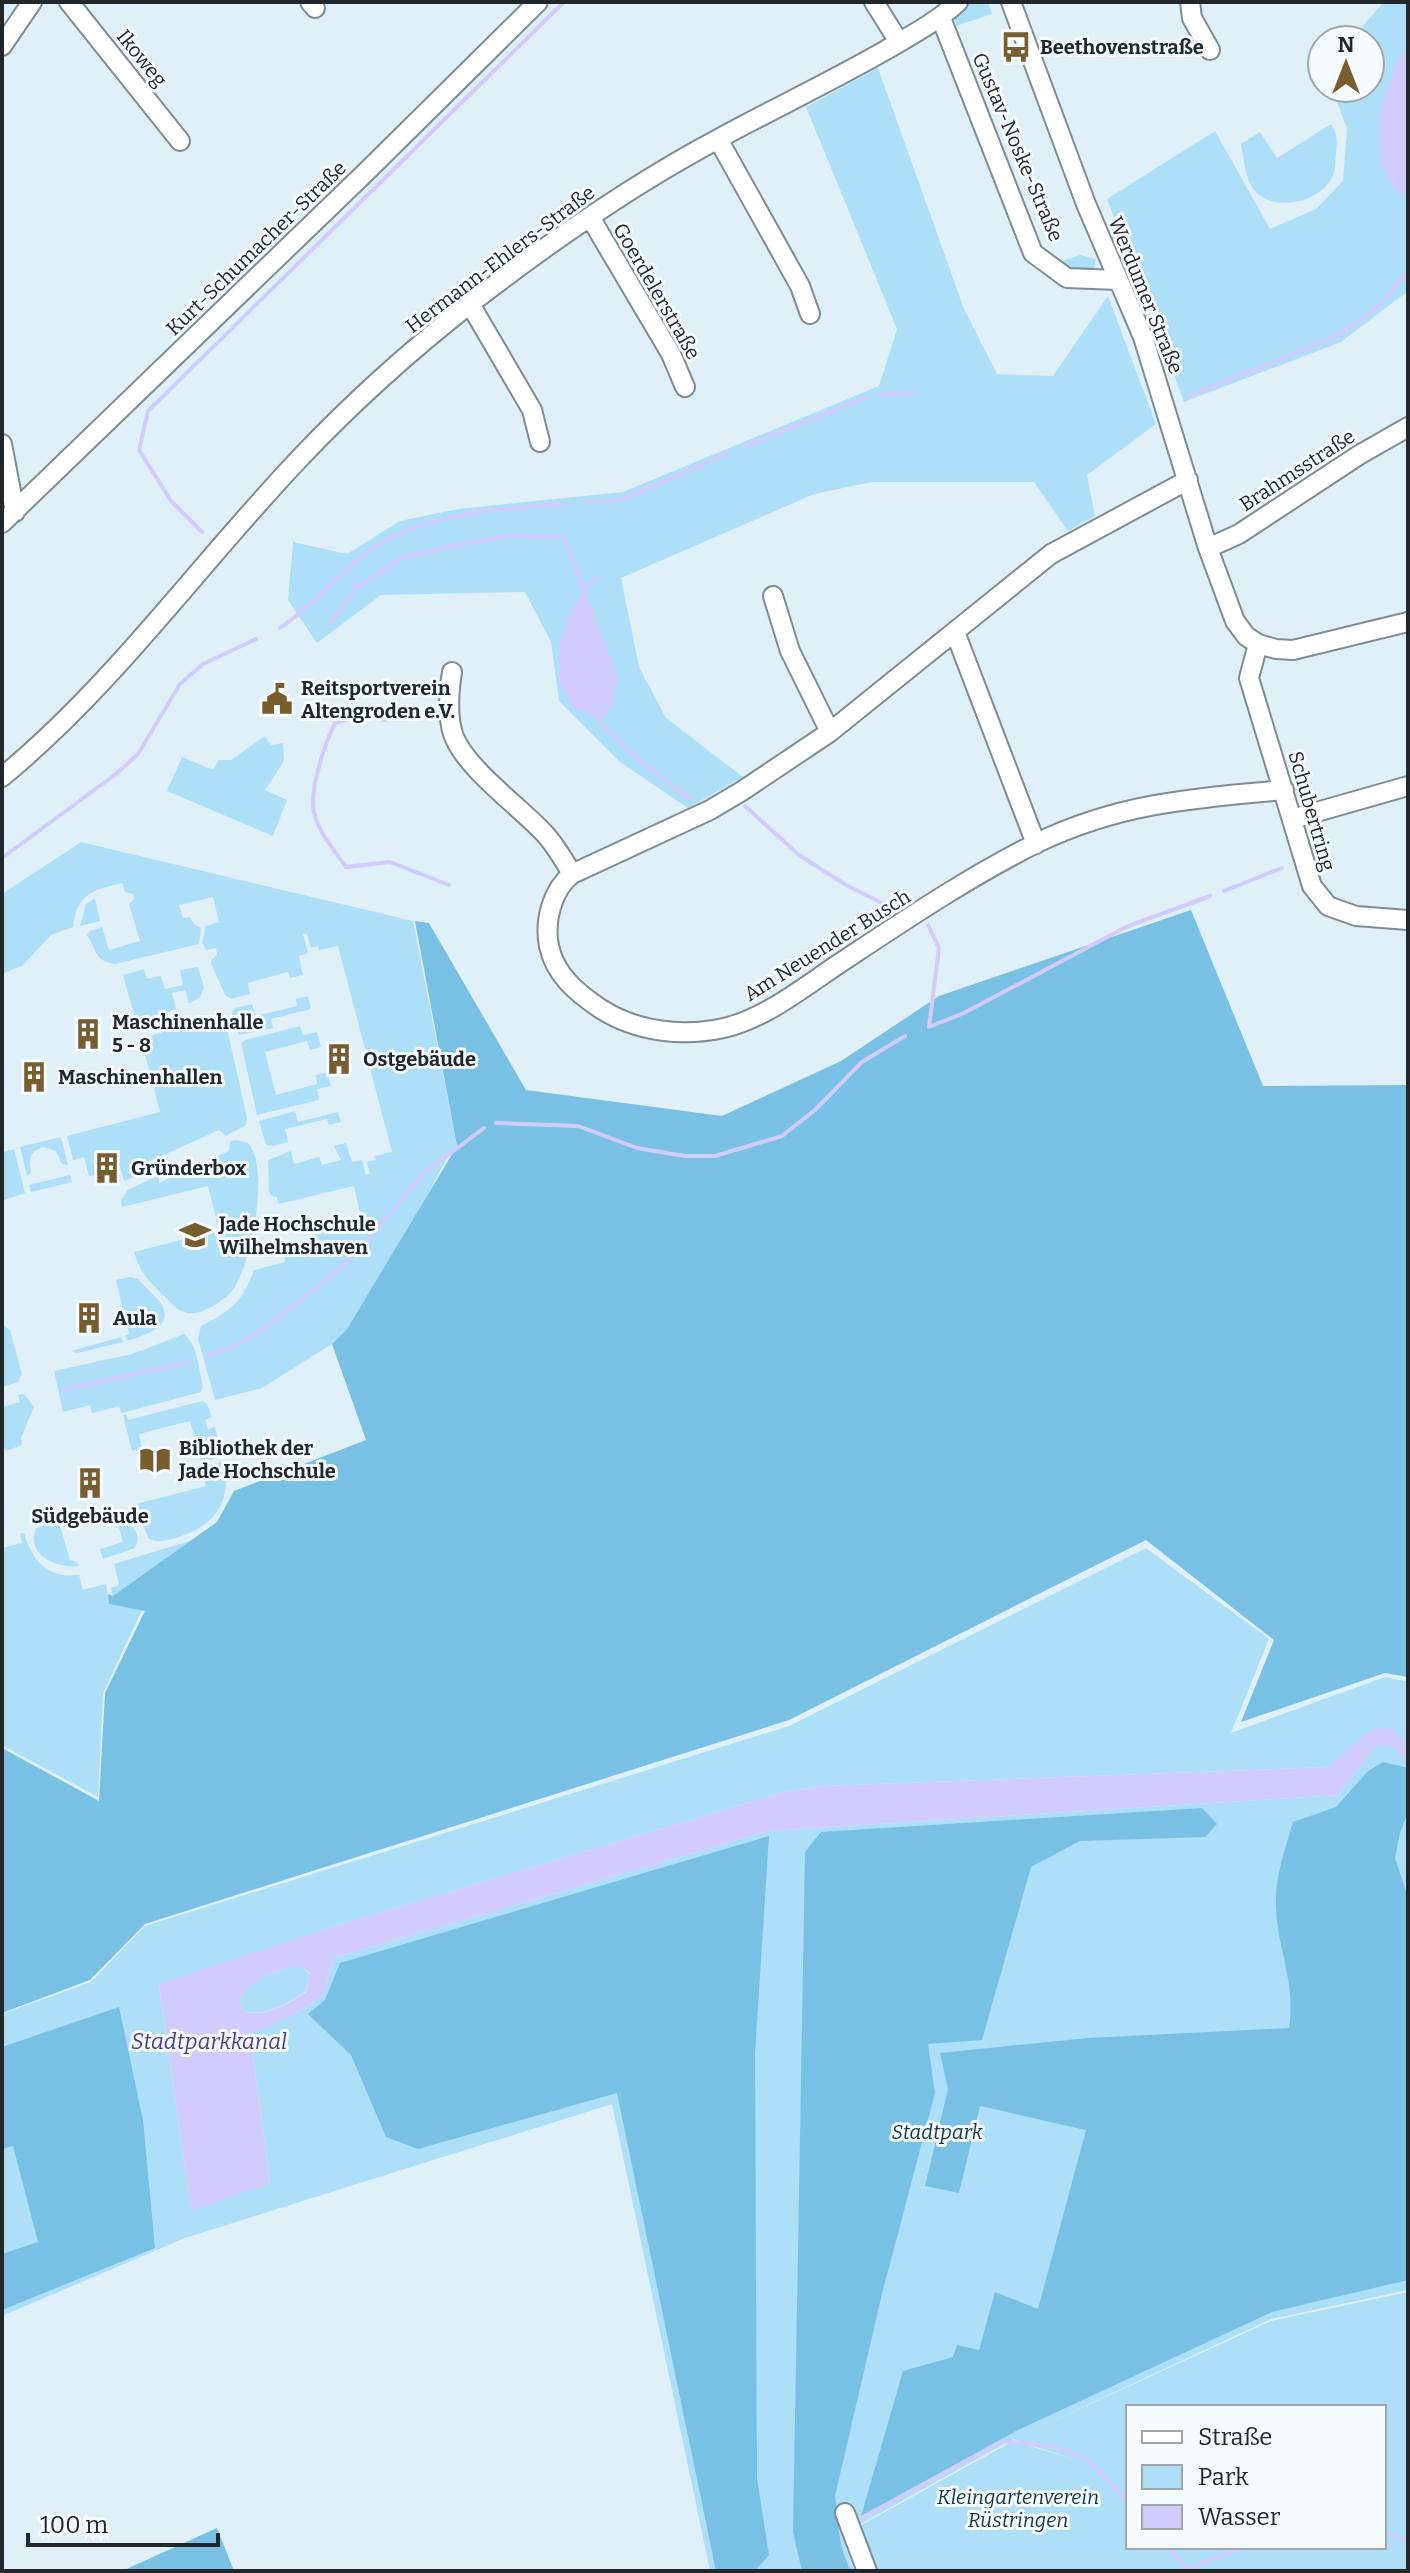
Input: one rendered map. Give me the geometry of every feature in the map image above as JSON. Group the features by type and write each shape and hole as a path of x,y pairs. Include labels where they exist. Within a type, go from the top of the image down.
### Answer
{"street":[{"path":"2,46 32,2"},
{"name":"Ikoweg","path":"69,2 180,141"},
{"name":"Kurt-Schumacher-Straße","path":"8,518 538,2"},
{"path":"874,2 899,42"},
{"name":"Hermann-Ehlers-Straße","path":"2,777 41,745 127,657 299,459 394,368 470,304 590,217 650,178 854,68 941,18 958,2"},
{"name":"Werdumer Straße","path":"1011,2 1086,204 1143,337 1208,548 1235,621 1246,636 1258,644"},
{"path":"1190,2 1192,18 1210,50"},
{"name":"Gustav-Noske-Straße","path":"941,18 1033,253 1067,278 1118,280"},
{"path":"718,139 800,286 810,314"},
{"name":"Goerdelerstraße","path":"590,217 671,354 685,387"},
{"path":"470,304 532,410 540,442"},
{"name":"Brahmsstraße","path":"1208,548 1239,534 1359,455 1408,427"},
{"path":"2,444 7,468 8,518"},
{"path":"7,468 31,482 43,484"},
{"path":"452,672 450,720 458,744 471,762 545,834 572,874 710,810 830,732 1051,554 1188,480"},
{"path":"773,596 790,651 830,732"},
{"path":"1258,644 1293,650 1408,622"},
{"path":"955,632 1036,844"},
{"name":"Schubertring","path":"1258,644 1249,678 1312,886 1328,906 1356,916 1408,920"},
{"path":"1292,819 1408,786"},
{"name":"Am Neuender Busch","path":"572,874 552,903 547,938 551,955 571,988 607,1013 628,1022 675,1033 700,1032 750,1019 889,931 1036,844 1144,805 1284,790"},
{"path":"845,2513 867,2571"}],"green space":[{"path":"968,2 988,2 992,14 956,26 955,16"},
{"path":"1384,2 1408,2 1408,291 1341,342 1184,402 1107,199 1215,131 1270,229 1316,209 1343,181 1347,129 1338,104 1386,104 1386,24 1365,24"},
{"path":"878,68 964,309 997,374 1053,376 1108,296 1156,424 1087,475 1095,516 1068,531 1034,482 872,482 814,494 621,578 639,667 666,718 743,777 688,808 620,762 559,701 551,642 525,592 381,595 317,643 288,600 293,542 347,554 400,521 458,509 623,492 879,386 897,329 806,107"},
{"path":"1331,124 1336,139 1335,169 1329,183 1321,191 1287,203 1264,198 1255,191 1247,175 1241,144 1260,132 1277,158"},
{"path":"1080,255 1096,259 1094,268 1077,270 1060,262"},
{"path":"265,736 271,745 283,743 284,761 265,790 287,800 273,836 167,791 182,757 213,770 219,760 231,760"},
{"path":"81,842 413,921 457,1146 347,1329 332,1344 262,1388 215,1400 198,1339 201,1326 234,1304 254,1270 285,1262 284,1255 310,1249 308,1236 362,1222 354,1186 278,1204 277,1197 269,1192 268,1160 291,1151 294,1164 319,1157 322,1165 341,1160 334,1146 346,1143 352,1162 362,1160 366,1175 370,1174 367,1162 376,1160 375,1156 392,1152 338,946 319,950 318,946 311,948 307,934 303,934 308,953 299,956 303,975 290,978 288,972 248,983 250,994 231,999 225,995 211,963 217,955 216,948 206,950 202,943 206,926 219,922 213,897 179,905 183,918 190,917 201,928 199,944 115,964 99,957 87,935 90,931 102,927 109,950 140,941 129,904 134,899 133,894 125,892 122,883 88,895 78,907 73,927 51,935 22,966 2,974 2,894"},
{"path":"95,898 100,921 80,926 86,904"},
{"path":"198,967 204,988 200,997 189,1004 185,990 172,993 176,1009 137,1025 123,975 144,969 147,979 161,976 165,989 183,985 180,970"},
{"path":"308,996 311,1009 271,1019 273,1028 239,1035 232,1013 235,1008 252,1004 256,1016 297,1006 296,999"},
{"path":"206,1018 218,1018 226,1024 246,1125 226,1136 219,1130 150,1161 156,1167 124,1181 116,1154 93,1160 96,1175 89,1176 84,1157 73,1160 67,1136 160,1112 141,1039"},
{"path":"300,1026 303,1035 317,1032 321,1047 310,1050 307,1041 265,1052 276,1095 317,1084 316,1075 327,1072 331,1086 317,1089 319,1100 257,1115 241,1043"},
{"path":"295,1111 298,1122 338,1112 341,1122 329,1125 327,1119 285,1129 288,1142 266,1145 259,1121"},
{"path":"61,1137 68,1165 62,1164 56,1151 43,1147 33,1154 31,1173 27,1176 20,1147"},
{"path":"230,1142 248,1143 255,1156 258,1173 256,1217 246,1261 232,1291 223,1299 200,1312 184,1312 146,1277 134,1252 219,1230 208,1186 122,1207 121,1200 128,1190 159,1175 159,1183 229,1151"},
{"path":"14,1149 25,1193 2,1201 2,1152"},
{"path":"70,1175 72,1182 31,1192 29,1185"},
{"path":"138,1279 161,1303 164,1319 156,1329 127,1341 125,1336 129,1334 127,1325 131,1312 123,1310 116,1280"},
{"path":"2,1324 10,1330 22,1374 18,1382 2,1387"},
{"path":"184,1334 195,1351 203,1387 201,1392 122,1413 119,1406 92,1413 90,1405 63,1412 54,1371 132,1354"},
{"path":"121,1337 123,1342 77,1353 71,1351"},
{"path":"22,1394 34,1407 21,1438 22,1445 6,1451 2,1446 2,1407 20,1402 18,1395"},
{"path":"202,1401 207,1404 212,1417 205,1420 208,1429 215,1427 220,1457 201,1463 190,1421 139,1434 142,1448 132,1451 123,1415 126,1414 128,1420"},
{"path":"221,1462 226,1478 225,1490 223,1501 211,1519 179,1537 159,1541 148,1538 136,1504 206,1486 202,1468"},
{"path":"57,1515 70,1560 79,1566 53,1562 39,1553 35,1546 36,1528 44,1525 43,1518"},
{"path":"126,1522 136,1533 138,1540 135,1548 103,1559 100,1549 123,1542 118,1524"},
{"path":"24,1533 37,1560 50,1571 79,1575 83,1590 106,1584 109,1604 142,1610 103,1693 98,1797 2,1745 2,1548 22,1543 20,1534"},
{"path":"193,1540 113,1597 111,1588 119,1585 114,1564"},
{"name":"Stadtpark","path":"1146,1548 1269,1639 1231,1733 1385,1677 1408,1682 1408,1743 1391,1729 1329,1767 823,1786 784,1792 329,1928 159,1985 191,2210 270,2183 250,2033 293,2015 323,1996 334,1958 769,1831 1338,1795 1376,1746 1391,1746 1408,1760 1408,2290 1271,2319 1038,2428 1271,2321 1408,2292 1408,2571 879,2571 856,2528 1013,2441 1073,2459 1013,2439 841,2535 854,2571 710,2571 612,2104 185,2238 2,2316 2,2014 91,1982 145,1926 789,1726"},
{"path":"301,1967 310,1974 306,1991 276,2008 244,2012 239,2000 249,1987 268,1975"}],"shaded area":[{"path":"1191,910 1263,1086 1408,1085 1408,1677 1385,1673 1241,1722 1274,1640 1146,1540 789,1720 145,1924 90,1980 2,2013 2,1748 99,1801 105,1693 145,1611 109,1604 108,1594 113,1596 217,1522 234,1491 366,1440 332,1344 347,1329 457,1146 415,921 429,923 526,1090 722,1116 841,1061 939,996"},
{"path":"1383,1762 1408,1768 1408,1812 1395,1858 1408,1897 1408,2280 1272,2312 1018,2430 861,2516 903,2371 953,2357 957,2345 979,2350 995,2292 1038,2309 1086,2130 980,2106 959,2193 925,2186 948,2089 940,2053 1088,2038 1289,2028 1290,1996 1277,1925 1276,1898 1293,1822 1336,1807 1368,1771"},
{"path":"1202,1808 1217,1824 1205,1837 1080,1841 1031,1867 982,2040 928,2044 935,2093 882,2294 835,2496 841,2546 850,2571 802,2571 793,2532 805,1852 821,1832"},
{"path":"769,1836 755,2053 757,2478 769,2555 755,2571 716,2571 617,2093 418,2149 386,2137 351,2055 308,2014 325,2000 340,1963"},
{"path":"119,2007 143,2120 155,2248 2,2310 2,2254 38,2242 13,2146 2,2149 2,2047"},
{"path":"217,2528 234,2571 122,2571"}],"water":[{"path":"1408,45 1408,191 1400,196 1380,164 1379,118 1386,104 1396,63"},
{"path":"584,588 618,678 611,709 599,720 571,706 559,681 560,643"},
{"name":"Stadtparkkanal","path":"1381,1727 1391,1729 1408,1743 1408,1760 1391,1746 1376,1746 1338,1795 769,1831 334,1958 323,1996 293,2015 250,2034 270,2183 191,2211 159,1984 329,1928 784,1792 823,1786 1329,1767 1367,1733","holes":["301,1967 310,1973 306,1992 269,2011 244,2012 239,2000 255,1982 276,1972"]}],"waterway":[{"path":"202,532 171,501 139,450 148,411 564,2"},
{"path":"1189,396 1333,338 1374,311 1408,271"},
{"path":"881,395 914,392"},
{"path":"744,447 867,397"},
{"path":"584,503 624,499 729,453"},
{"path":"280,628 364,555 410,530 486,511 564,504"},
{"path":"353,584 358,587 401,558 452,546 508,536 564,537 585,592"},
{"path":"584,588 597,579"},
{"path":"330,623 358,587"},
{"path":"2,858 116,774 138,754 180,684 203,664 256,639"},
{"path":"385,720 362,715 335,723 316,780 313,803 316,820 346,867 390,862 449,885"},
{"path":"599,716 609,732 631,753 691,799"},
{"path":"745,806 799,855 846,885 888,906"},
{"path":"1224,891 1282,868"},
{"path":"928,925 939,948 929,1027 964,1013 1126,927 1210,896"},
{"path":"496,1123 578,1126 637,1148 685,1156 715,1156 782,1136 815,1110 862,1062 905,1036"},
{"path":"207,1356 231,1348 256,1334 317,1288 355,1255 425,1172 484,1128"},
{"path":"64,1390 189,1362"},
{"path":"861,2519 1003,2441 1056,2447 1088,2460 1126,2500"},
{"path":"841,2531 857,2569"},
{"path":"1386,2532 1408,2541"},
{"path":"1171,2549 1185,2567"},
{"path":"1183,2571 1237,2549"}],"place":[{"name":"Beethovenstraße","path":"1016,47"},
{"name":"Reitsportverein Altengroden e.V.","path":"277,699"},
{"name":"Maschinenhalle 5 - 8","path":"88,1034"},
{"name":"Ostgebäude","path":"339,1059"},
{"name":"Maschinenhallen","path":"34,1077"},
{"name":"Gründerbox","path":"107,1168"},
{"name":"Jade Hochschule Wilhelmshaven","path":"195,1235"},
{"name":"Aula","path":"89,1318"},
{"name":"Bibliothek der Jade Hochschule","path":"155,1460"},
{"name":"Südgebäude","path":"90,1483"}],"park label":[{"name":"Kleingartenverein Rüstringen","path":"1018,2508"}]}
